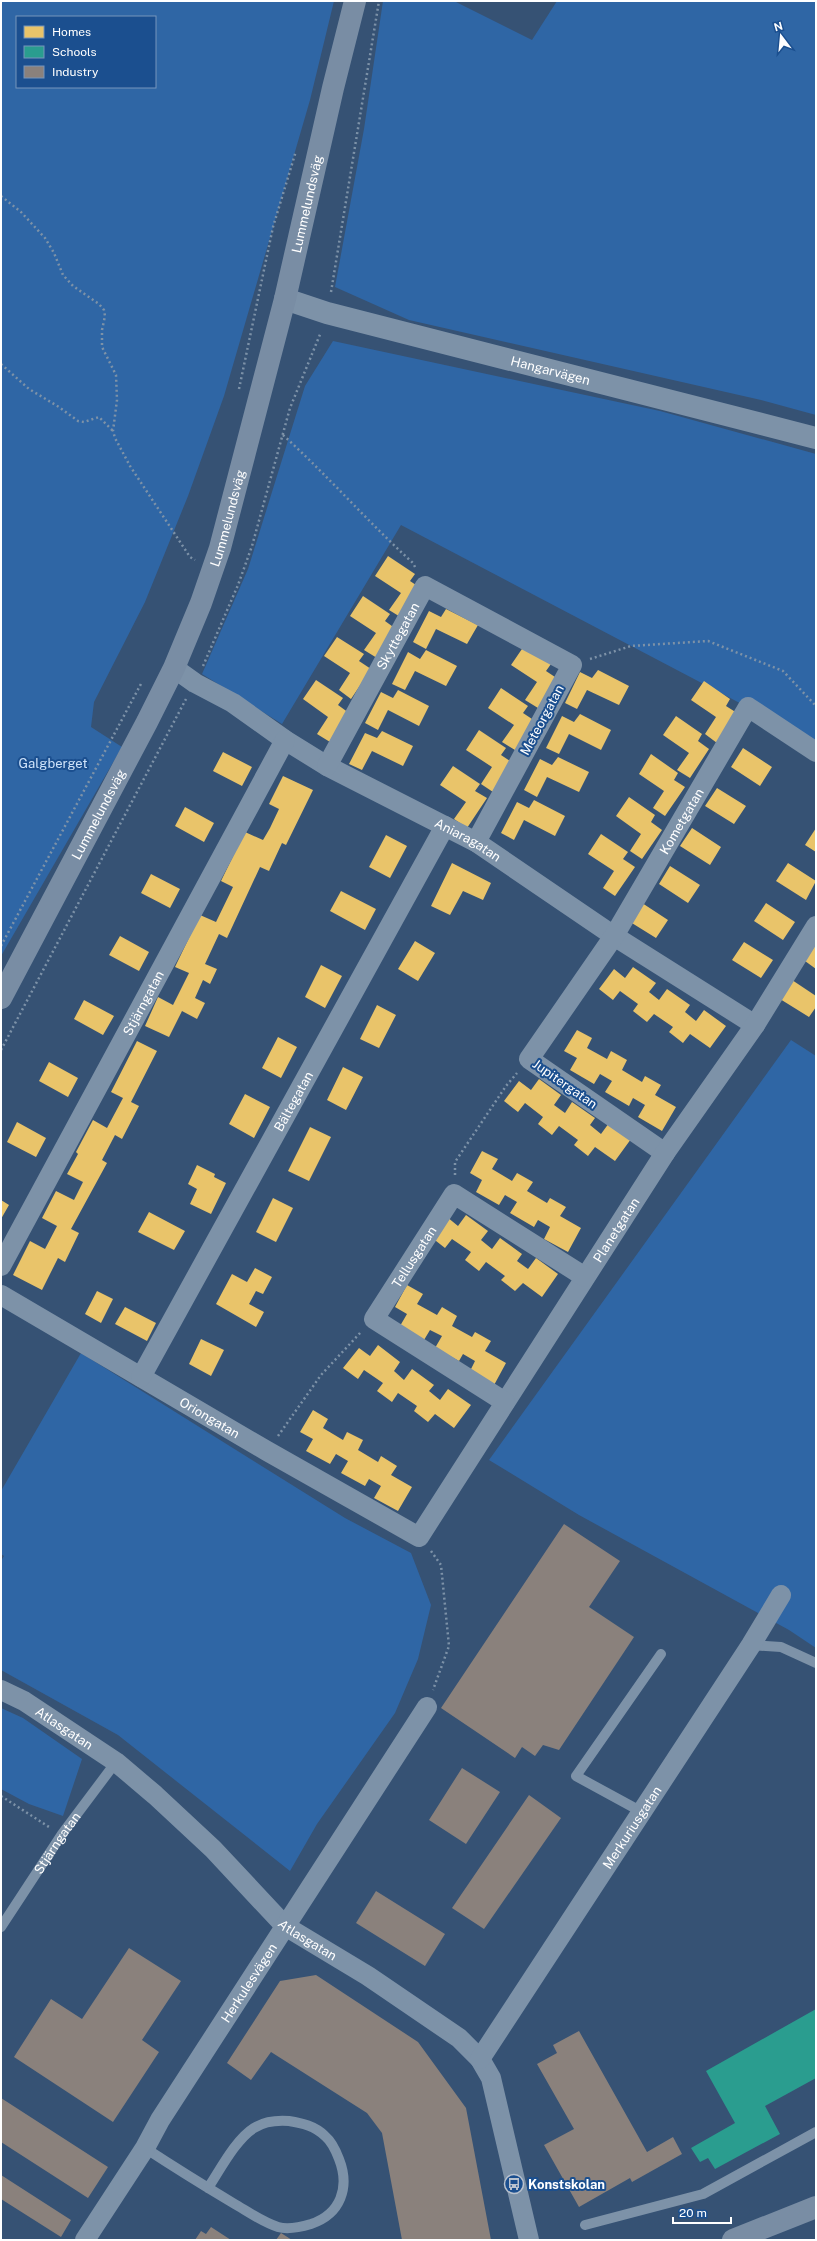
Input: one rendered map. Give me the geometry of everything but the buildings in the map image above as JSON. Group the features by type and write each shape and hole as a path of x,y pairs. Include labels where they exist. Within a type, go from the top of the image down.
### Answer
{"main road":[{"name":"Lummelundsväg","path":"1,998 174,668 201,603 230,511 285,299 333,88 355,1"},
{"path":"733,2240 816,2207"}],"street":[{"name":"Hangarvägen","path":"285,299 327,313 816,438"},
{"path":"425,586 572,665"},
{"name":"Skyttegatan","path":"327,766 425,586"},
{"name":"Meteorgatan","path":"476,842 572,665"},
{"name":"Aniaragatan","path":"174,668 195,683 233,703 285,740 327,766 476,842 614,936 755,1025"},
{"name":"Kometgatan","path":"614,936 748,707 816,752"},
{"name":"Stjärngatan","path":"1,1266 285,740"},
{"name":"Bältegatan","path":"141,1377 445,826"},
{"name":"Planetgatan","path":"419,1537 665,1153 755,1025 816,926"},
{"name":"Jupitergatan","path":"614,936 529,1059 665,1153"},
{"path":"454,1194 585,1277"},
{"name":"Tellusgatan","path":"374,1319 454,1194"},
{"name":"Oriongatan","path":"1,1295 267,1451 419,1537"},
{"path":"374,1319 505,1402"},
{"name":"Merkuriusgatan","path":"480,2059 751,1645 781,1595"},
{"name":"Atlasgatan","path":"1,1690 24,1701 116,1762 155,1795 213,1850 285,1926 368,1976 458,2038 480,2059 491,2078 529,2240"},
{"name":"Herkulesvägen","path":"85,2240 145,2148 160,2120 427,1707"}],"lane":[{"path":"751,1645 781,1647 816,1663"},
{"path":"642,1812 576,1776 661,1654"},
{"name":"Stjärngatan","path":"1,1927 62,1834 116,1762"},
{"path":"145,2148 208,2188 260,2220 279,2228 300,2227 318,2222 332,2214 342,2199 344,2184 340,2162 326,2136 312,2127 284,2121 267,2121 253,2129 236,2146 208,2188"},
{"path":"585,2225 703,2194 816,2132"}],"path":[{"path":"237,396 266,259 297,145"},
{"path":"1,196 21,212 45,238 54,253 63,276 73,286 99,304 104,310 105,316 102,330 102,347 116,375 117,400 113,431"},
{"path":"1,364 29,389 59,407 78,421 84,422 99,417 113,431 130,466 190,557 213,567"},
{"path":"283,435 320,469 367,520 413,563 425,586"},
{"path":"572,665 631,646 708,640 783,671 816,706"},
{"path":"1,946 145,676"},
{"path":"454,1194 455,1162 506,1086 529,1059"},
{"path":"267,1451 321,1375 374,1319"},
{"path":"419,1537 441,1565 449,1646 427,1707"},
{"path":"1,1796 62,1834"}],"green space":[{"name":"Galgberget","path":"1,1 334,1 310,100 224,396 188,496 145,602 94,702 91,727 122,747 1,956"},
{"path":"383,1 454,1 532,40 557,1 816,1 816,415 761,400 409,320 335,287 364,129"},
{"path":"333,341 660,411 816,454 816,743 401,525 282,724 202,674 248,569 305,386"},
{"path":"791,1040 816,1056 816,1648 789,1630 579,1515 489,1460"},
{"path":"81,1353 345,1518 411,1553 431,1605 418,1659 395,1713 317,1824 290,1871 118,1735 1,1670 1,1561 4,1556 1,1554 1,1491"},
{"path":"1,1708 23,1718 82,1759 63,1816 29,1804 1,1789"}],"place":[{"name":"Konstskolan","path":"514,2184"}]}
